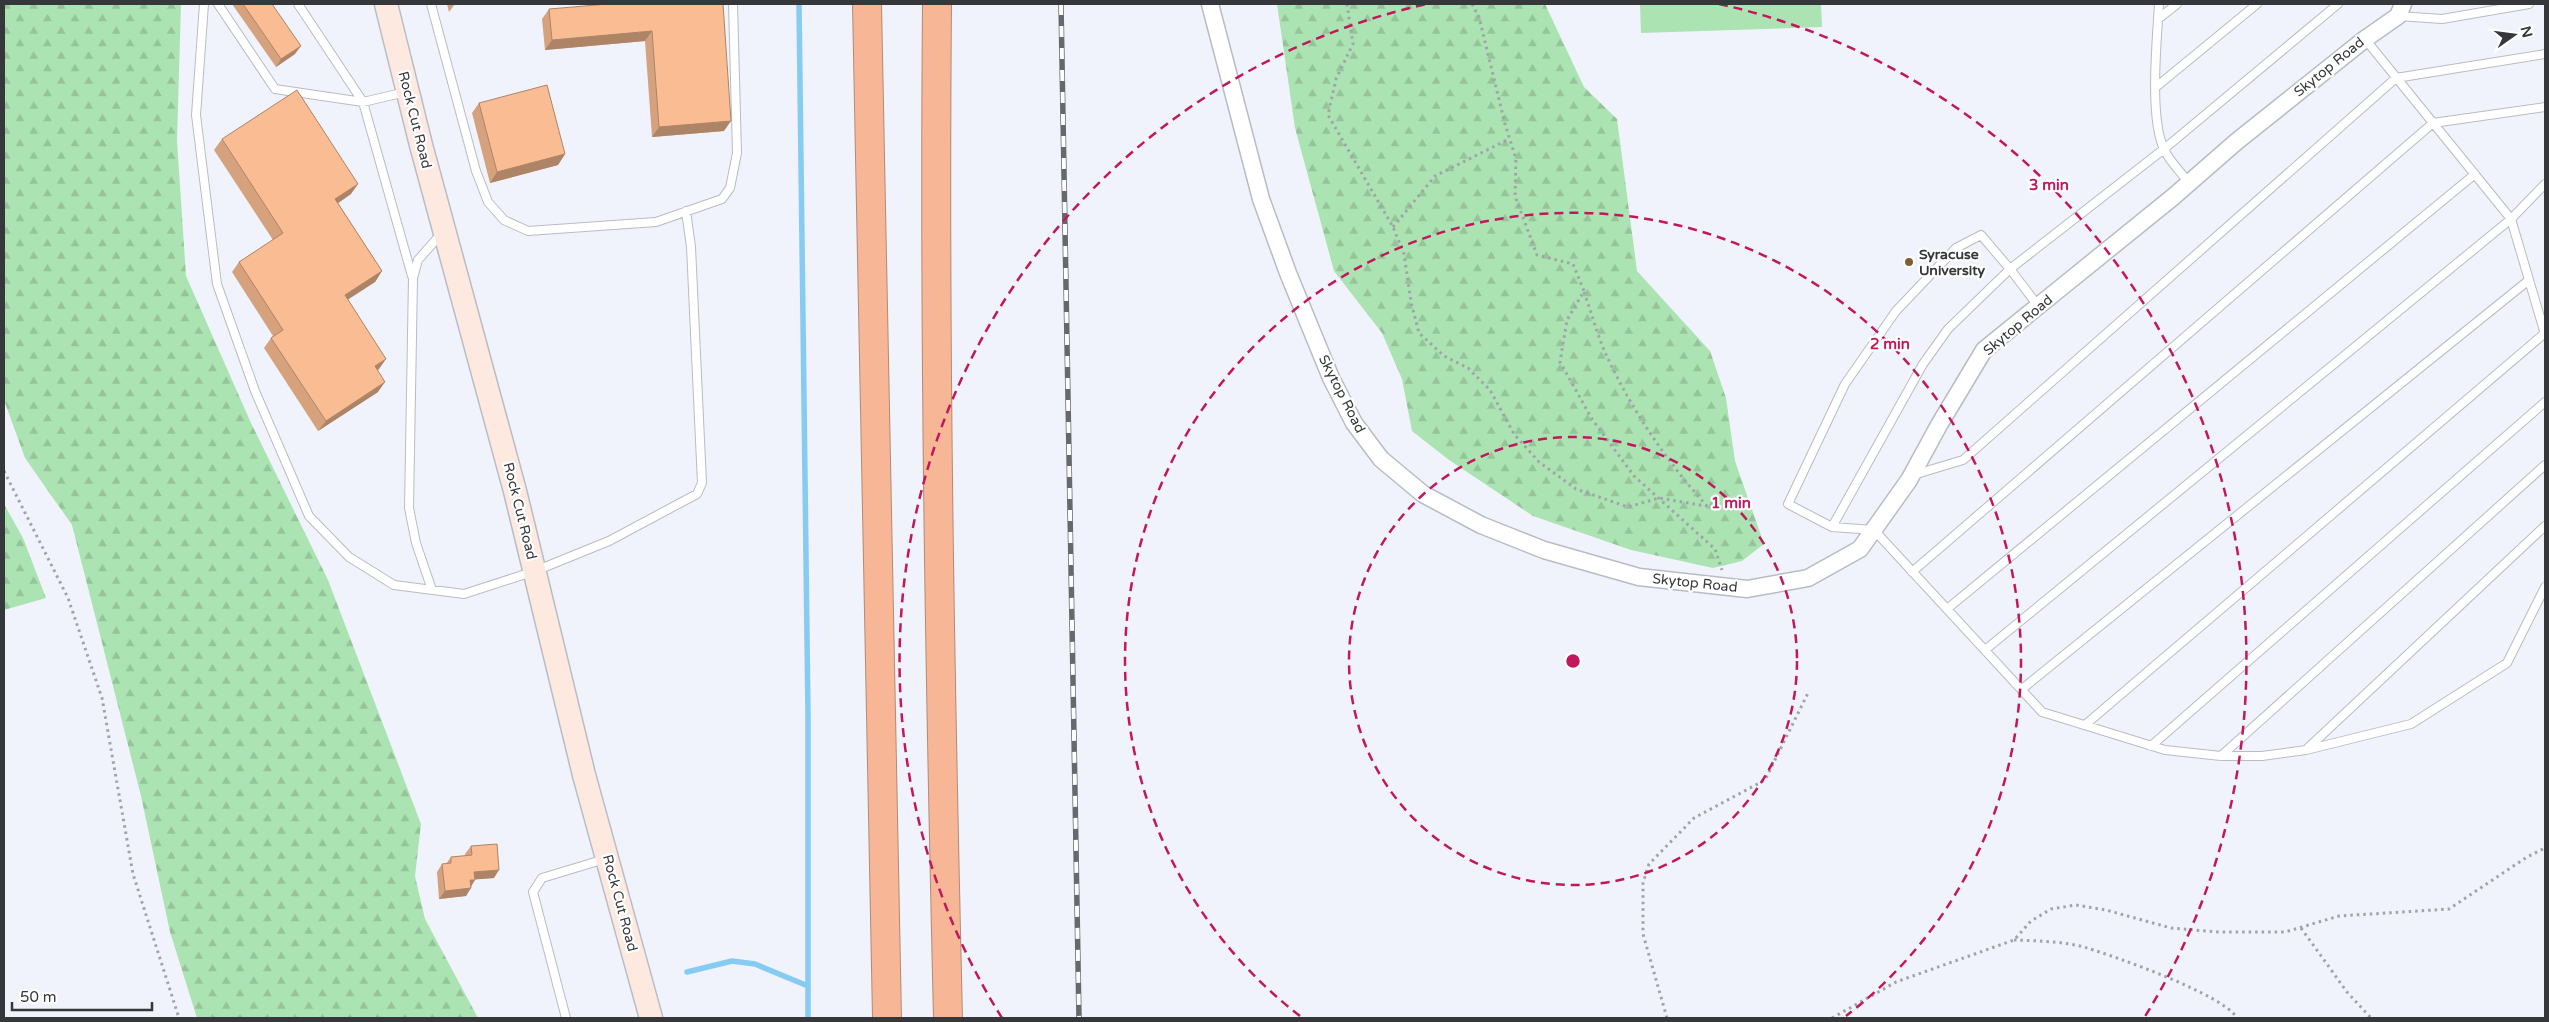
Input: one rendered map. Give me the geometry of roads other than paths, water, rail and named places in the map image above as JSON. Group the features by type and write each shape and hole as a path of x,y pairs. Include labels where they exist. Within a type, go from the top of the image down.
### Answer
{"highway":[{"path":"855,4 870,222"},
{"path":"867,4 887,1018"},
{"path":"937,4 935,213 938,577 948,1018"}],"street":[{"name":"Rock Cut Road","path":"386,4 444,231 515,491 584,775 651,1018"},
{"name":"Skytop Road","path":"1210,4 1261,199 1285,264 1331,378 1354,423 1381,459 1423,494 1482,524 1544,550 1639,577 1747,589 1808,578 1860,549 1912,476 1943,417 1984,350 2039,307 2400,10"}],"lane":[{"path":"204,4 196,115 217,284 255,391 310,516 349,557 394,585 464,594 535,571 609,541 697,494 702,482 691,247 686,212"},
{"path":"218,4 275,89 363,102 407,91"},
{"path":"298,4 363,102 413,278"},
{"path":"431,4 476,171 488,202 504,220 528,231 656,222 722,199 730,188 736,153 733,4"},
{"path":"2159,4 2156,87 2158,124 2164,149 2188,183"},
{"path":"2158,19 2177,4"},
{"path":"2156,87 2257,4"},
{"path":"1832,527 1923,364 1948,329 2010,269 2164,149 2338,4"},
{"path":"2400,10 2442,19 2529,4"},
{"path":"2085,725 2545,334 2511,219 2365,39"},
{"path":"1912,476 1963,460 2396,78 2545,54"},
{"path":"1912,572 2433,123 2545,107"},
{"path":"1947,610 2475,174"},
{"path":"1985,650 2511,219 2545,184"},
{"path":"432,590 416,543 409,508 413,278 418,260 444,231"},
{"path":"2039,307 1981,235 1956,248 1896,310 1845,384 1788,504 1832,527 1874,530 2042,712 2165,750 2221,756 2262,756 2306,750 2411,724 2507,663 2545,587"},
{"path":"2022,689 2529,280"},
{"path":"2151,746 2545,402"},
{"path":"2221,756 2545,465"},
{"path":"2306,750 2545,526"},
{"path":"566,1018 533,892 542,878 607,858"}],"waterway":[{"path":"799,4 808,716 808,1018"},
{"path":"687,972 732,961 755,964 808,986"}],"railway":[{"path":"1061,4 1079,1018"}],"place":[{"name":"Syracuse University","path":"1909,262"}]}
